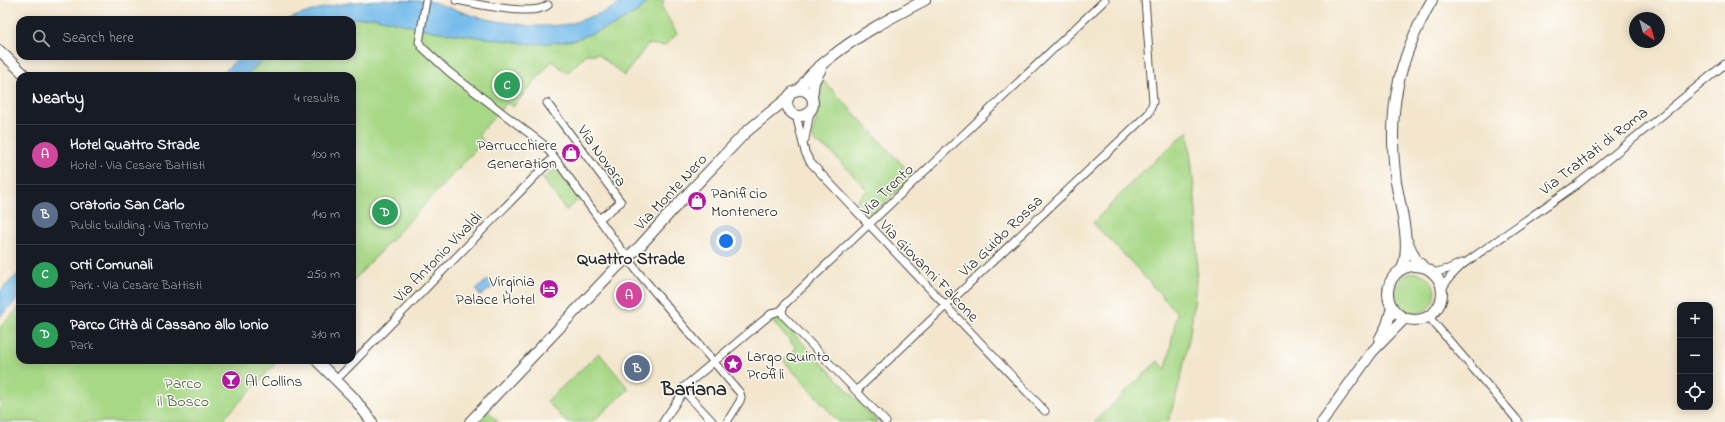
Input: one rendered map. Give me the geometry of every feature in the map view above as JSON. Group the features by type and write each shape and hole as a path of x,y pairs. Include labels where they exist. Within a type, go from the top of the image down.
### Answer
{"street":[{"path":"426,0 420,36 422,47 434,59 543,144 554,157 628,258 741,397 727,422"},
{"path":"456,0 477,4 536,10 548,5"},
{"path":"800,90 811,73 847,45 874,27 925,0"},
{"name":"Via Trento","path":"663,422 682,394 684,387 771,314 780,309 782,310 785,304 1105,0"},
{"name":"Via Guido Rossa","path":"856,391 1149,113 1153,102 1145,0"},
{"path":"1402,269 1406,252 1396,184 1392,142 1395,97 1404,59 1414,31 1432,0"},
{"path":"0,51 22,72"},
{"path":"812,97 807,92 800,90 792,93 789,97 788,106 795,114 804,116 810,112 813,105 812,97 814,82 825,62"},
{"name":"Via Trattati di Roma","path":"1441,290 1456,271 1475,255 1579,183 1725,64"},
{"name":"Via Monte Nero","path":"470,422 616,268 628,258 746,132 789,97"},
{"name":"Via Novara","path":"547,103 621,202 599,219"},
{"name":"Via Giovanni Falcone","path":"804,143 810,112"},
{"name":"Via Monte Nero","path":"761,120 782,113 795,114"},
{"name":"Via Giovanni Falcone","path":"795,114 804,143 805,152 810,162 868,226 1045,411"},
{"name":"Via Antonio Vivaldi","path":"356,360 554,157"},
{"path":"1404,232 1416,260 1433,273 1440,283 1441,290 1439,305 1428,316 1417,319 1405,318 1392,307 1389,300 1389,285 1392,278 1402,269 1413,266 1424,267"},
{"name":"Via Trattati di Roma","path":"1433,273 1448,269 1475,255"},
{"path":"1322,422 1372,352 1387,325 1392,307"},
{"path":"782,310 783,315 884,422"},
{"path":"1428,316 1519,422"},
{"path":"1372,352 1405,318"},
{"path":"320,364 353,397 372,422"},
{"path":"329,364 356,391 379,422"},
{"name":"Via Antonio Vivaldi","path":"341,375 352,364"},
{"path":"683,390 713,422"}],"green space":[{"path":"651,0 664,0 662,7 677,34 664,46 648,44 624,76 598,54 587,54 567,73 552,61 513,107 507,103 478,135 484,141 356,278 356,72 250,72 263,60 356,60 356,18 373,17 433,31 532,44 574,40 615,25 638,11"},
{"path":"824,81 913,176 871,215 857,200 867,190 830,151 815,142 812,135 820,106 820,93"},
{"path":"1188,131 1195,193 1197,231 1196,279 1191,328 1181,375 1168,422 1094,422 1158,361 1166,369 1177,313 1133,264 1093,223 1142,172"},
{"path":"558,167 581,198 566,210 543,179"},
{"path":"1419,273 1426,276 1432,282 1435,293 1434,301 1426,310 1419,313 1411,313 1404,310 1396,301 1395,289 1398,282 1407,274"},
{"name":"Parco il Bosco","path":"16,311 16,364 275,364 221,422 0,422 0,327"},
{"path":"777,316 878,422 839,422 783,360 796,348 772,321"},
{"path":"599,353 629,389 592,422 566,422 547,401"},
{"path":"487,410 498,422 475,422"}],"water":[{"path":"383,0 430,1 477,17 532,26 548,26 570,24 607,11 625,0 651,0 638,11 615,25 574,40 532,44 433,31 373,17 356,19 356,16 297,16 323,8 358,2"},
{"path":"236,60 263,60 250,72 224,72"},
{"path":"16,276 16,301 0,317 0,291"},
{"path":"489,279 494,286 480,296 476,289"}],"place":[{"name":"Orti Comunali","path":"507,85"},
{"name":"Parrucchiere Generation","path":"571,153"},
{"name":"Panificio Montenero","path":"697,201"},
{"name":"Parco Città di Cassano allo Ionio","path":"385,212"},
{"name":"Virginia Palace Hotel","path":"549,289"},
{"name":"Hotel Quattro Strade","path":"629,295"},
{"name":"Largo Quinto Profili","path":"733,364"},
{"name":"Oratorio San Carlo","path":"637,368"},
{"name":"Al Collins","path":"231,380"}],"district":[{"name":"Quattro Strade","path":"631,258"},
{"name":"Bariana","path":"694,388"}]}
